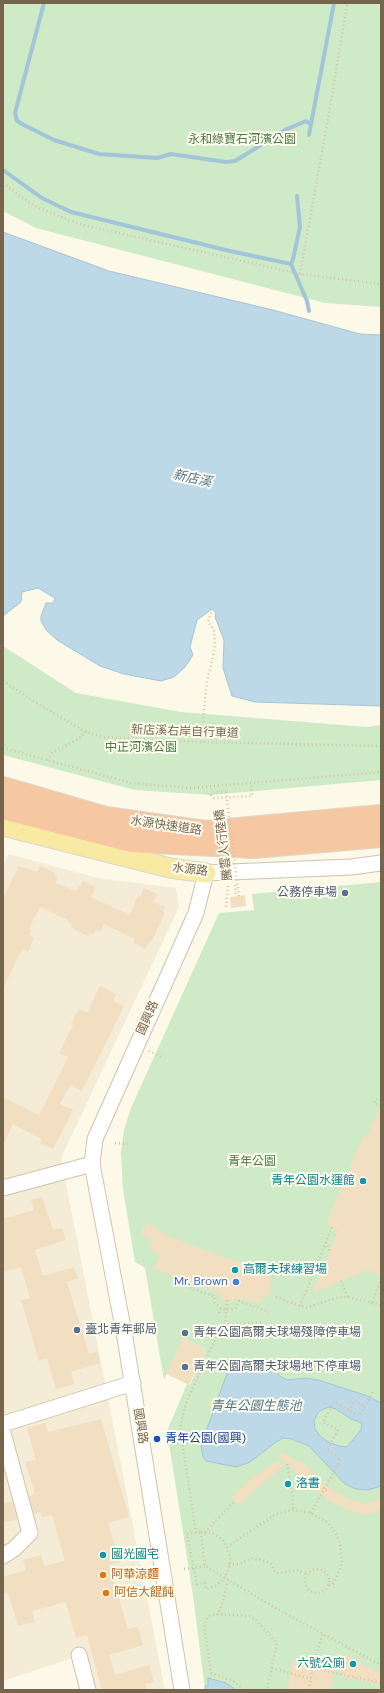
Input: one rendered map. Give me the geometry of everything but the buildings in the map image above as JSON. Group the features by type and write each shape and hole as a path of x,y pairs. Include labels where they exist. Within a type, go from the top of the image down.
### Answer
{"highway":[{"name":"水源快速道路","path":"3,788 106,818 205,832 381,816"},
{"name":"水源快速道路","path":"3,808 132,841 254,847 381,836"}],"main road":[{"name":"水源路","path":"3,826 170,868 206,874"}],"street":[{"name":"水源路","path":"206,874 351,867 381,863"},
{"name":"國興路","path":"182,1690 132,1383 92,1164 95,1139 102,1121 196,913 206,874"},
{"path":"3,1188 92,1164"},
{"path":"3,1424 132,1383"},
{"path":"3,1433 30,1533 14,1549 3,1556"},
{"path":"79,1655 88,1690"}],"path":[{"path":"300,274 347,3"},
{"path":"3,183 33,205 83,225 300,274 381,284"},
{"path":"201,742 207,680 215,648 214,631 208,621 212,611"},
{"name":"新店溪右岸自行車道","path":"3,681 30,699 86,732 104,737 201,742 381,746"},
{"path":"47,760 52,753 78,739 86,732"},
{"path":"3,748 131,783 190,788 381,772"},
{"path":"227,800 231,798 252,796 251,783"},
{"name":"騰雲人行陸橋","path":"231,798 224,797 214,798 211,796 214,792 226,792 227,800 238,896 234,882"},
{"path":"228,886 226,907 228,907"},
{"path":"148,1051 163,1058"},
{"path":"381,1101 376,1099 374,1103 381,1106"},
{"path":"115,1143 129,1144"},
{"path":"300,1306 332,1227"},
{"path":"326,1242 330,1251"},
{"path":"372,1302 381,1280"},
{"path":"341,1281 348,1297"},
{"path":"182,1285 214,1296 215,1303 221,1309 235,1309 239,1301 269,1312"},
{"path":"276,1297 306,1308 336,1298 348,1297 381,1305"},
{"path":"225,1325 227,1300"},
{"path":"219,1314 221,1309"},
{"path":"196,1533 180,1428 188,1398 222,1325 263,1322"},
{"path":"311,1513 341,1459 327,1450 338,1430 323,1422 334,1402 359,1416 374,1390"},
{"path":"349,1411 354,1401 364,1406"},
{"path":"287,1464 293,1510"},
{"path":"320,1485 329,1493"},
{"path":"205,1566 203,1532 235,1501"},
{"path":"227,1547 276,1514 293,1510 311,1513 327,1522 336,1532 340,1543 342,1563 340,1571 333,1584 329,1585 324,1592 316,1593 308,1590 305,1582 307,1574 314,1570 323,1570 328,1577 329,1585"},
{"path":"217,1615 223,1602 230,1559 227,1547 222,1539 212,1533 203,1532 187,1534 197,1584 205,1583 206,1589 215,1586 226,1578"},
{"path":"229,1565 240,1564 252,1558 263,1560 271,1564 275,1572 279,1573 299,1570 307,1574"},
{"path":"184,1569 205,1566 278,1609 381,1665"},
{"path":"243,1690 235,1682 211,1673 204,1625 210,1616 249,1616 255,1619 277,1643 267,1690"},
{"path":"309,1690 313,1668 323,1633"},
{"path":"272,1668 311,1679"},
{"path":"313,1668 381,1683"}],"shaded area":[{"path":"8,854 98,878 176,888 179,907 61,1158 165,1690 91,1690 82,1655 3,1681 3,866"}],"green space":[{"name":"永和綠寶石河濱公園","path":"3,3 381,3 381,307 325,303 36,228 3,211"},
{"name":"中正河濱公園","path":"3,646 76,693 181,712 367,727 381,725 381,780 211,795 135,790 3,755"},
{"name":"青年公園","path":"381,882 381,1690 205,1690 193,1595 167,1431 187,1384 190,1385 206,1349 183,1338 164,1380 145,1268 135,1262 123,1189 121,1152 124,1130 131,1108 219,913 254,910 252,894"}],"water":[{"name":"新店溪","path":"3,232 109,271 273,310 360,334 381,335 381,706 255,702 232,696 223,668 224,640 215,617 216,613 212,609 197,620 190,647 193,655 185,667 174,677 161,681 124,674 100,666 57,640 46,630 41,621 41,616 46,603 53,603 55,598 38,588 22,592 21,602 3,616"},
{"name":"青年公園生態池","path":"250,1361 269,1365 280,1376 287,1380 306,1378 318,1380 365,1395 381,1403 381,1486 368,1490 356,1489 345,1484 309,1446 292,1439 283,1438 250,1462 236,1467 206,1461 203,1457 201,1445 229,1368 234,1362","holes":["329,1407 336,1409 351,1419 362,1423 361,1430 347,1447 328,1442 320,1436 315,1429 314,1420 321,1410"]},
{"path":"208,1678 226,1683 236,1690 205,1690 205,1686 208,1686"}],"waterway":[{"path":"44,3 15,113 17,121 54,140 99,154 157,158 171,154 226,162 235,161 287,129 306,121 310,124"},
{"path":"309,135 334,3"},
{"path":"3,170 42,198 71,212 230,251 291,264"},
{"path":"291,264 300,227 297,196"},
{"path":"291,264 307,301 309,311"}],"place":[{"name":"公務停車場","path":"345,893"},
{"name":"青年公園水運館","path":"363,1181"},
{"name":"高爾夫球練習場","path":"235,1270"},
{"name":"Mr. Brown","path":"236,1282"},
{"name":"臺北青年郵局","path":"77,1330"},
{"name":"青年公園高爾夫球場殘障停車場","path":"185,1333"},
{"name":"青年公園高爾夫球場地下停車場","path":"185,1367"},
{"name":"青年公園(國興)","path":"157,1439"},
{"name":"洛書","path":"288,1484"},
{"name":"國光國宅","path":"103,1555"},
{"name":"阿華涼麵","path":"103,1575"},
{"name":"阿信大餛飩","path":"106,1593"},
{"name":"六號公廁","path":"353,1664"}]}
